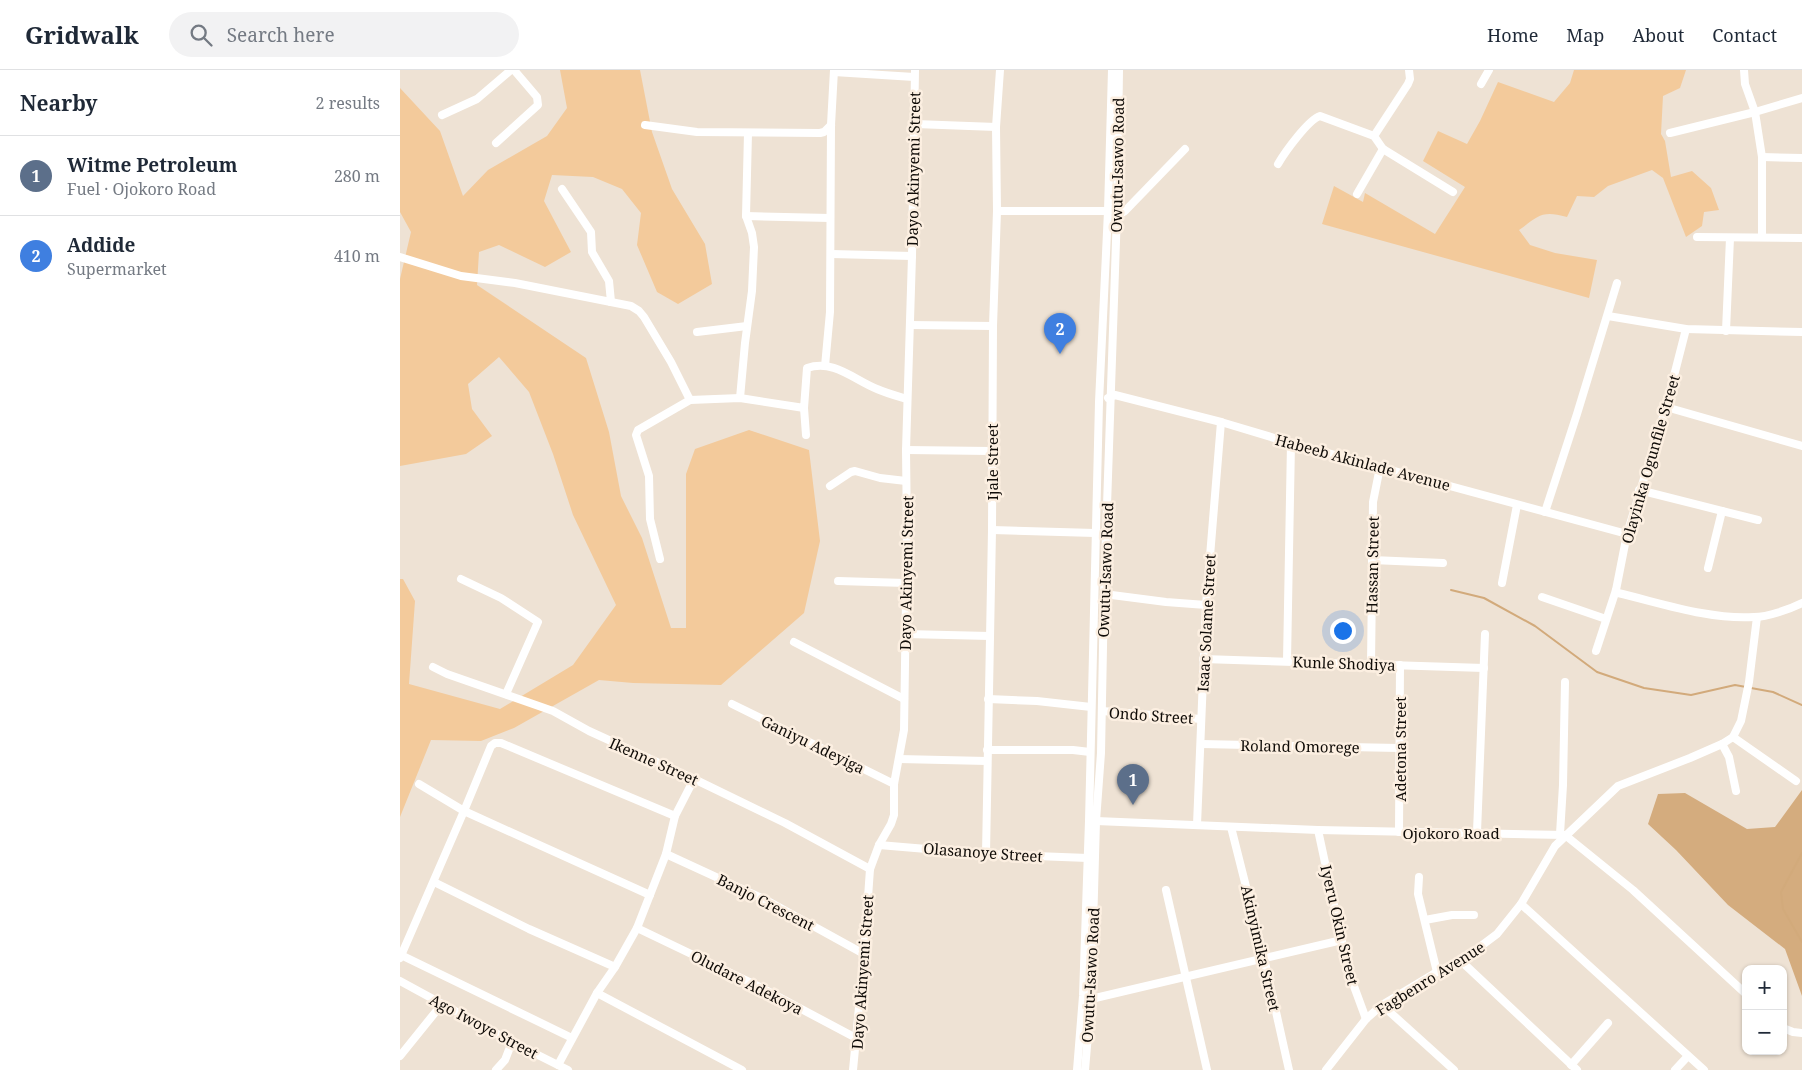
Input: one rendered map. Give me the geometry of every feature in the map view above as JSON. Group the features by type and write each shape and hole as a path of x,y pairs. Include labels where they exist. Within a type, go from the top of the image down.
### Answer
{"street":[{"path":"442,115 477,99 512,70 537,97 538,105 496,143"},
{"name":"Ijale Street","path":"986,854 992,530 993,326 997,211 996,126 1000,70"},
{"name":"Owutu-Isawo Road","path":"1085,1070 1091,999 1096,821 1101,752 1110,397 1112,70"},
{"name":"Owutu-Isawo Road","path":"1077,1070 1088,858 1099,402 1112,212 1119,70"},
{"path":"1374,136 1408,84 1410,79 1409,70"},
{"path":"1481,84 1489,70"},
{"path":"1744,70 1762,157 1762,236"},
{"path":"825,366 830,312 832,254 830,218 831,125 834,71 914,74"},
{"name":"Dayo Akinyemi Street","path":"853,1070 870,869 879,845 894,815 894,784 903,737 906,450 915,124 914,74"},
{"path":"1670,133 1802,98"},
{"path":"1278,164 1291,144 1320,116 1374,136 1383,149 1453,192"},
{"path":"915,124 996,126"},
{"path":"645,125 698,132 820,133 824,132 831,125"},
{"path":"740,398 752,291 754,247 752,233 746,216 748,133"},
{"path":"997,211 1112,212 1120,214 1185,149"},
{"path":"1357,194 1383,149"},
{"path":"1762,157 1802,158"},
{"path":"562,189 591,232 592,252 609,281 611,302"},
{"path":"746,216 830,218"},
{"path":"1697,237 1730,238 1762,236 1802,238"},
{"path":"1726,330 1730,238"},
{"path":"832,254 912,256"},
{"path":"400,257 461,276 515,283 631,306 644,317 672,362 690,400"},
{"path":"1545,512 1617,283"},
{"path":"1608,316 1686,329 1802,332"},
{"path":"910,325 993,326"},
{"path":"698,332 747,326"},
{"name":"Olayinka Ogunfile Street","path":"1596,651 1616,590 1627,534 1666,407 1686,329"},
{"path":"806,435 804,408 807,368 825,366 842,370 878,390 907,399"},
{"name":"Habeeb Akinlade Avenue","path":"1110,397 1115,395 1221,422 1291,443 1627,534"},
{"path":"1099,402 1110,397"},
{"path":"660,559 650,519 649,476 636,435 638,430 690,400 740,398 804,408"},
{"path":"1666,407 1802,446"},
{"name":"Isaac Solame Street","path":"1197,825 1206,605 1221,422"},
{"path":"1287,662 1291,443"},
{"path":"906,450 991,452"},
{"name":"Hassan Street","path":"1371,664 1373,502 1380,467"},
{"path":"830,486 855,471 880,478 906,480"},
{"path":"1639,490 1758,520"},
{"path":"1502,583 1517,505"},
{"path":"1708,568 1722,511"},
{"path":"992,530 1095,533"},
{"path":"1372,560 1443,563"},
{"path":"461,579 500,598 538,622 506,694"},
{"path":"838,581 906,583"},
{"path":"1616,590 1618,593 1698,612 1740,617 1757,617 1795,607 1802,603"},
{"path":"1104,594 1206,605"},
{"path":"1542,597 1606,619"},
{"path":"1757,617 1749,682 1741,721 1733,737 1796,780"},
{"path":"905,634 990,636"},
{"path":"1477,832 1485,634"},
{"path":"794,642 904,700"},
{"name":"Kunle Shodiya","path":"1204,659 1484,668"},
{"name":"Adetona Street","path":"1399,832 1400,665"},
{"name":"Ikenne Street","path":"433,667 447,674 554,711 632,752 694,779 785,823 870,869"},
{"path":"1564,682 1562,835 1633,890 1742,990"},
{"path":"988,699 1037,701 1091,707"},
{"name":"Ganiyu Adeyiga","path":"732,704 894,784"},
{"name":"Ondo Street","path":"1102,711 1201,719"},
{"name":"Fagbenro Avenue","path":"1330,1069 1366,1019 1382,1005 1437,972 1461,961 1497,934 1521,904 1550,852 1562,835 1618,786 1722,744 1733,737"},
{"path":"572,1038 401,956 491,746 495,743 501,743 675,816"},
{"name":"Roland Omorege","path":"1201,744 1399,748"},
{"path":"1722,744 1729,757 1736,791"},
{"path":"987,750 1073,750 1090,752"},
{"path":"899,759 987,761"},
{"path":"558,1065 597,993 616,967 637,928 666,854 675,816 694,779"},
{"path":"419,784 464,811 650,895"},
{"name":"Ojokoro Road","path":"1096,821 1318,830 1562,835"},
{"name":"Akinyimika Street","path":"1231,827 1264,958 1289,1070"},
{"name":"Iyeru Okin Street","path":"1318,830 1350,980 1366,1019"},
{"name":"Olasanoye Street","path":"879,845 986,854 1088,858"},
{"name":"Banjo Crescent","path":"666,854 766,900 864,954"},
{"path":"1419,877 1418,894 1437,972"},
{"path":"434,882 530,929 616,967"},
{"path":"1166,890 1208,1070"},
{"path":"1521,904 1704,1070"},
{"path":"1425,920 1452,915 1474,915"},
{"name":"Oludare Adekoya","path":"637,928 758,986 856,1038"},
{"path":"1091,999 1342,940"},
{"path":"1461,961 1574,1067 1608,1023"},
{"name":"Ago Iwoye Street","path":"400,981 568,1070"},
{"path":"597,993 727,1066 742,1070"},
{"path":"400,1056 442,1004"},
{"path":"1382,1005 1454,1070"},
{"path":"1787,1030 1802,1034"},
{"path":"496,1070 505,1060 512,1042"},
{"path":"1675,1070 1688,1056"}],"shaded area":[{"path":"560,70 640,70 652,132 672,189 705,244 712,284 678,304 657,292 637,245 641,213 622,189 593,177 552,175 544,201 571,252 545,267 499,245 479,252 477,285 586,358 609,432 621,496 642,538 671,628 686,628 686,474 695,449 749,430 809,450 820,541 804,613 721,685 633,683 599,680 514,728 481,741 431,740 400,817 400,579 403,579 415,601 409,684 500,709 573,665 616,605 573,515 553,454 529,392 499,357 468,384 472,409 492,436 466,454 400,466 400,279 411,232 400,212 400,88 440,131 463,196 488,170 547,136 567,108"},
{"path":"1574,70 1686,70 1680,88 1663,96 1661,134 1665,141 1671,177 1692,171 1711,188 1719,210 1704,212 1702,226 1686,237 1663,178 1652,170 1608,186 1594,197 1577,196 1567,217 1546,214 1531,221 1519,230 1530,245 1555,253 1597,260 1589,298 1322,224 1334,186 1363,202 1365,193 1435,234 1465,187 1423,161 1438,131 1467,144 1498,82 1554,102 1570,83"},
{"path":"1802,790 1802,996 1785,949 1728,905 1676,850 1648,824 1658,794 1685,793 1747,829 1775,827"}],"waterway":[{"path":"1451,590 1484,598 1535,626 1597,672 1644,688 1691,695 1735,685 1746,687"},
{"path":"1751,688 1773,692 1802,705"},
{"path":"1802,853 1781,892 1783,909 1802,942"}],"place":[{"name":"Addide","path":"1060,354"},
{"name":"Witme Petroleum","path":"1133,805"}]}
